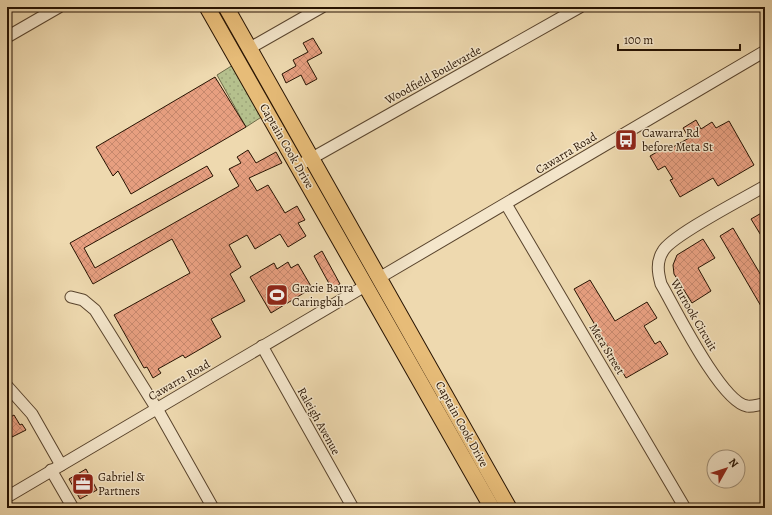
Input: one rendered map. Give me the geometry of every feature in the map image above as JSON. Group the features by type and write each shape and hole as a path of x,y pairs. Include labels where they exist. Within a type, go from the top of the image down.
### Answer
{"main road":[{"name":"Captain Cook Drive","path":"207,7 492,508"},
{"name":"Captain Cook Drive","path":"226,7 509,508"},
{"path":"365,286 379,278"}],"street":[{"path":"7,37 60,7"},
{"path":"250,48 322,7"},
{"name":"Woodfield Boulevarde","path":"298,166 580,7"},
{"name":"Cawarra Road","path":"379,278 765,51"},
{"name":"Wurrook Circuit","path":"765,186 680,235 663,250 658,270 660,284 718,384 731,398 746,406 765,404"},
{"name":"Meta Street","path":"506,204 685,508"},
{"name":"Cawarra Road","path":"7,497 365,286"},
{"path":"71,297 83,300 95,310 156,409 213,508"},
{"name":"Raleigh Avenue","path":"262,346 353,508"},
{"path":"7,386 32,414 61,464"},
{"path":"51,470 73,508"}],"green space":[{"path":"233,65 263,116 246,127 217,75"}],"building":[{"path":"313,38 322,53 307,61 317,79 306,85 301,75 286,83 282,74 296,66 293,60 308,52 303,43"},
{"path":"215,77 246,127 131,194 118,171 113,176 96,147"},
{"path":"696,120 701,129 712,122 716,128 729,121 754,165 718,186 713,178 680,197 670,180 673,179 665,166 658,170 650,156 664,148 666,151 689,138 683,128"},
{"path":"248,150 256,163 276,152 282,163 249,178 257,191 268,185 285,213 297,206 305,220 298,223 306,236 288,247 280,234 255,249 247,235 229,245 241,267 230,274 245,301 211,319 221,337 185,358 183,355 158,369 161,373 153,378 147,367 144,368 114,315 190,273 172,239 93,284 70,243 207,166 213,176 84,248 95,268 239,186 229,169 241,163 237,157"},
{"path":"765,211 765,242 751,219"},
{"path":"733,228 765,282 765,313 720,236"},
{"path":"703,239 715,258 698,268 711,291 692,303 674,274 673,265 677,255"},
{"path":"322,251 340,284 332,289 314,256"},
{"path":"288,262 291,268 298,264 312,288 271,313 250,277 274,263 277,269"},
{"path":"590,280 615,321 647,302 657,318 644,326 655,344 660,341 668,354 626,378 574,289"},
{"path":"14,415 20,425 22,424 26,430 12,437 7,419"},
{"name":"Gabriel & Partners","path":"86,469 97,490 80,499 69,479"}],"place":[{"name":"Cawarra Rd before Meta St","path":"626,140"},
{"name":"Gracie Barra Caringbah","path":"277,295"},
{"name":"Gabriel & Partners","path":"83,484"}]}
